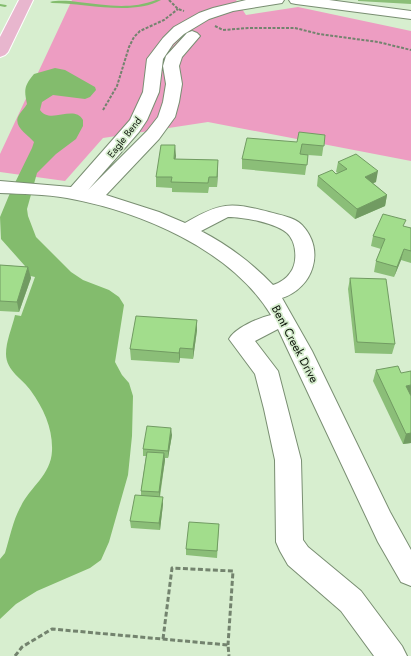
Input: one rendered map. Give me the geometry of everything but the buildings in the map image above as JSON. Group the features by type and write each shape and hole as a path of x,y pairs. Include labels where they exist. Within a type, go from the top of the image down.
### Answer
{"main road":[{"path":"0,52 26,0"}],"street":[{"name":"Eagle Bend","path":"84,196 134,128 149,98 155,58 173,35 204,21 239,14 244,6 277,0"},
{"path":"296,0 411,15"},
{"name":"Eagle Bend","path":"84,196 153,135 166,117 171,102 174,84 172,66 174,56 197,32 204,21"},
{"name":"Bent Creek Drive","path":"1,187 45,190 84,196 132,208 200,238 228,256 257,280 269,294 284,319 362,478 380,521 403,562 411,573"},
{"path":"186,232 198,224 225,212 251,213 288,224 300,234 305,244 304,268 299,278 291,286 269,294"},
{"path":"284,319 270,323 240,339 266,371 276,408 288,460 290,542 298,556 351,601 392,656"}],"path":[{"path":"169,0 178,9 223,30 248,28 296,28 319,34 378,42 411,50"},
{"path":"103,110 117,86 129,47 134,38 140,31 164,20 178,9"},
{"path":"163,639 172,568 233,571 228,645 229,656"},
{"path":"15,656 22,647 52,629 228,645"}],"shaded area":[{"path":"72,0 236,0 246,15 298,7 411,31 411,161 208,122 103,138 65,181 0,172 0,154"},
{"path":"55,68 65,70 95,87 96,90 90,97 85,99 53,95 42,102 40,110 44,114 56,116 74,114 83,120 83,126 76,139 56,154 37,173 27,209 28,216 36,237 71,272 83,280 109,290 119,297 124,305 115,362 122,375 129,383 133,396 132,436 128,475 109,542 101,560 90,568 37,591 16,604 0,619 0,559 5,553 18,511 48,467 51,459 52,443 44,412 28,387 12,370 7,360 7,344 15,315 21,316 35,277 26,275 25,266 1,239 0,217 34,142 19,127 17,119 27,104 25,92 28,82 34,74"}],"waterway":[{"path":"52,2 71,2 129,7 144,5 159,0"},
{"path":"0,5 5,6"}]}
